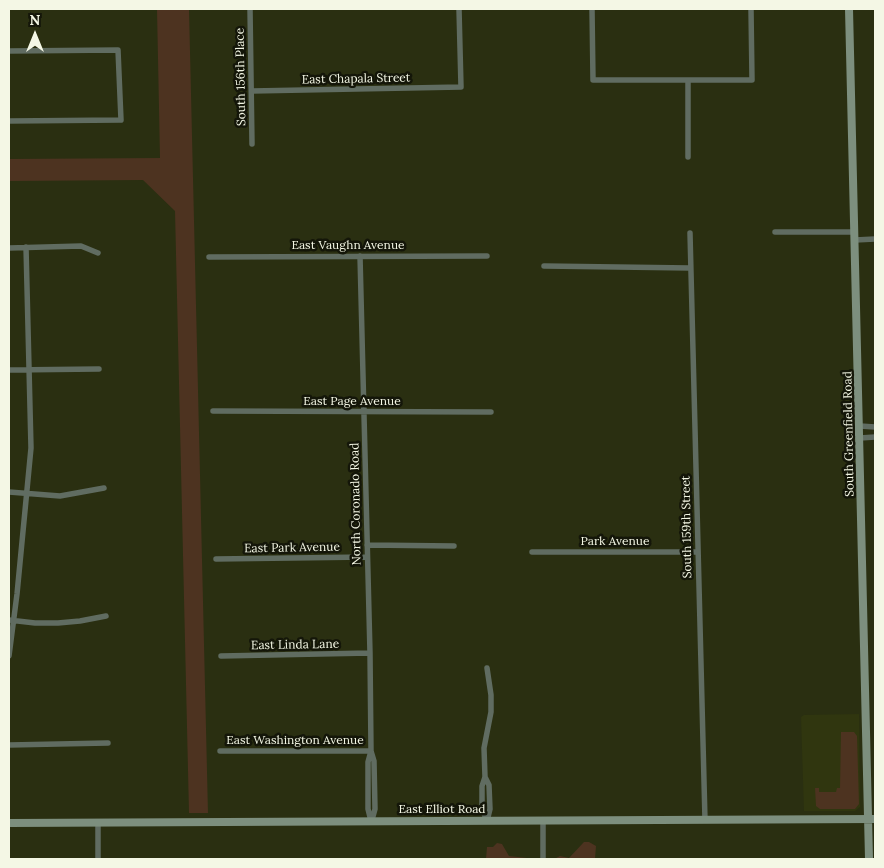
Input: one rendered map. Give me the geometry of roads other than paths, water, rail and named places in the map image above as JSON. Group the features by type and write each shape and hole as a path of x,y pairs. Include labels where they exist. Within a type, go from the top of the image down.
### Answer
{"main road":[{"name":"South Greenfield Road","path":"848,9 872,819 869,859"},
{"name":"East Elliot Road","path":"9,823 872,819"}],"street":[{"name":"South 156th Place","path":"250,9 252,144"},
{"name":"East Chapala Street","path":"252,91 461,87 459,9"},
{"path":"592,9 593,80 752,80 752,9"},
{"path":"9,51 118,50 121,120 9,121"},
{"path":"688,80 688,157"},
{"path":"775,232 855,236 875,239"},
{"name":"South 159th Street","path":"690,233 704,820"},
{"path":"9,248 81,246 98,253"},
{"path":"9,656 11,620 28,494 31,448 26,247"},
{"name":"North Coronado Road","path":"360,256 365,412 371,751 374,761 375,809 372,821"},
{"name":"East Vaughn Avenue","path":"209,257 487,256"},
{"path":"544,266 690,268"},
{"path":"9,370 99,369"},
{"name":"East Page Avenue","path":"213,411 491,412"},
{"path":"860,426 875,427"},
{"path":"860,438 875,437"},
{"path":"9,492 60,496 104,488"},
{"path":"367,545 454,546"},
{"name":"Park Avenue","path":"532,552 698,552"},
{"name":"East Park Avenue","path":"216,559 367,557"},
{"path":"11,620 58,623 106,616"},
{"name":"East Linda Lane","path":"221,656 370,654"},
{"path":"487,668 490,712 484,748 485,777 482,786 482,809 487,821"},
{"path":"9,745 108,744"},
{"name":"East Washington Avenue","path":"220,752 371,751"},
{"path":"543,821 543,859"},
{"path":"98,822 98,859"}]}
